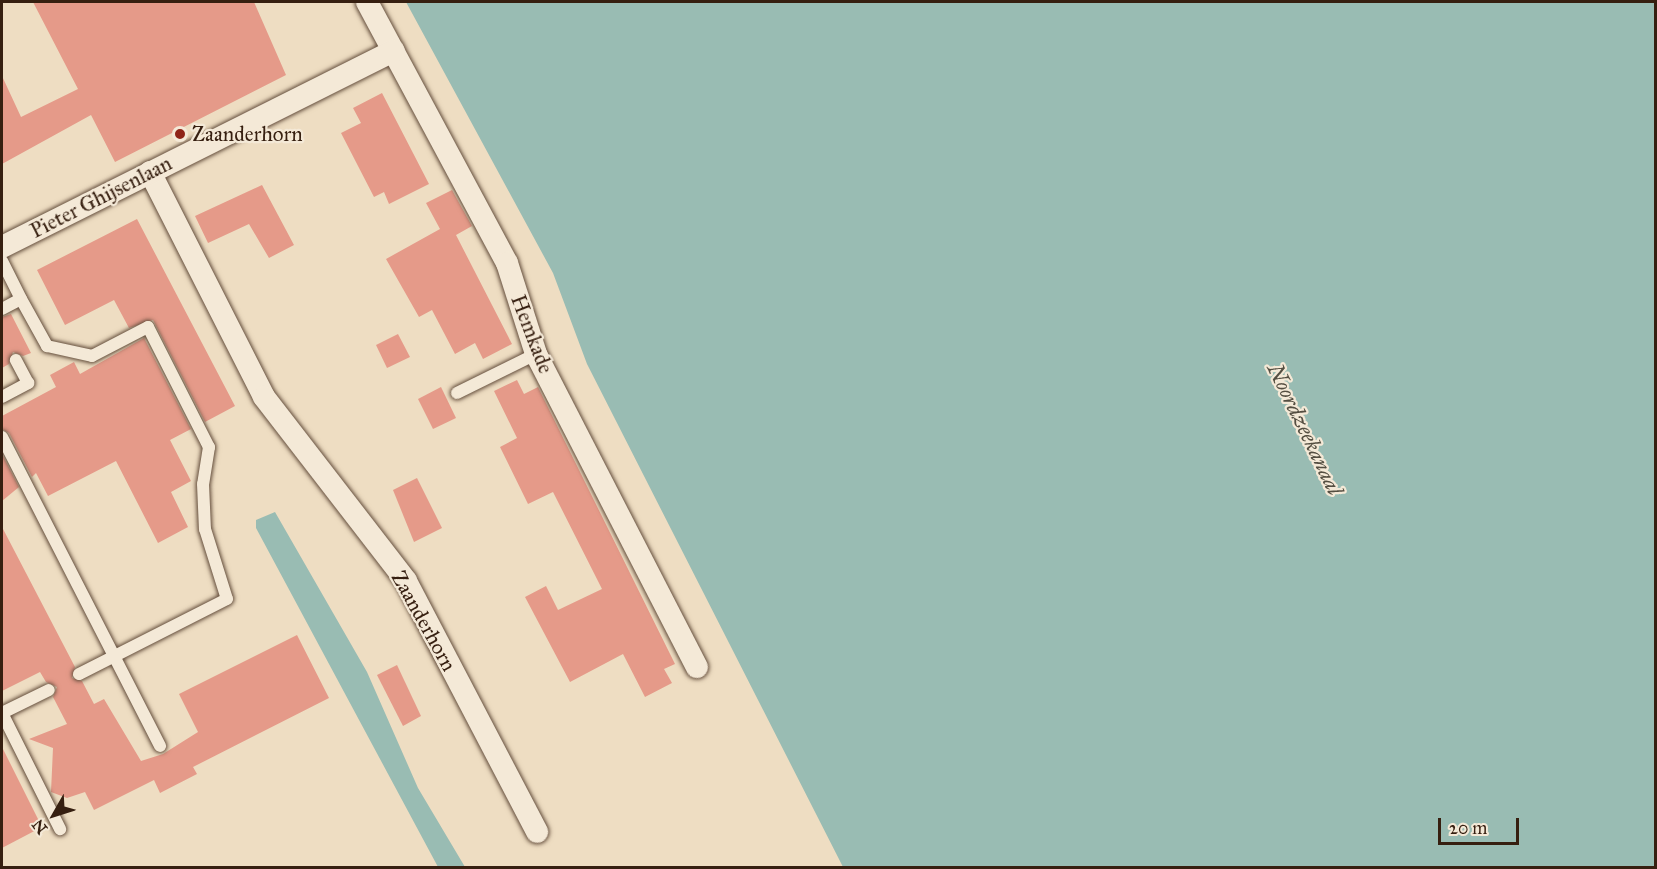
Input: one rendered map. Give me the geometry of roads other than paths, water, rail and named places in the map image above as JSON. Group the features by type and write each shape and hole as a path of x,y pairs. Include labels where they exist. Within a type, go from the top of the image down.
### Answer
{"street":[{"name":"Hemkade","path":"367,2 507,263 536,354 697,667"},
{"name":"Pieter Ghijsenlaan","path":"2,247 394,51"},
{"name":"Zaanderhorn","path":"150,172 264,398 406,581 537,832"}],"lane":[{"path":"2,261 47,346 92,357 148,327 209,447 203,484 204,529 227,598 79,674"},
{"path":"2,309 21,298"},
{"path":"457,393 536,354"},
{"path":"2,397 28,383 16,360"},
{"path":"2,437 160,746"},
{"path":"50,690 2,713 60,829"}],"water":[{"name":"Noordzeekanaal","path":"406,2 1655,2 1655,867 843,867 587,364 553,273"},
{"path":"275,512 367,672 418,788 465,867 438,867 256,528 256,520"}],"place":[{"name":"Zaanderhorn","path":"180,134"}]}
